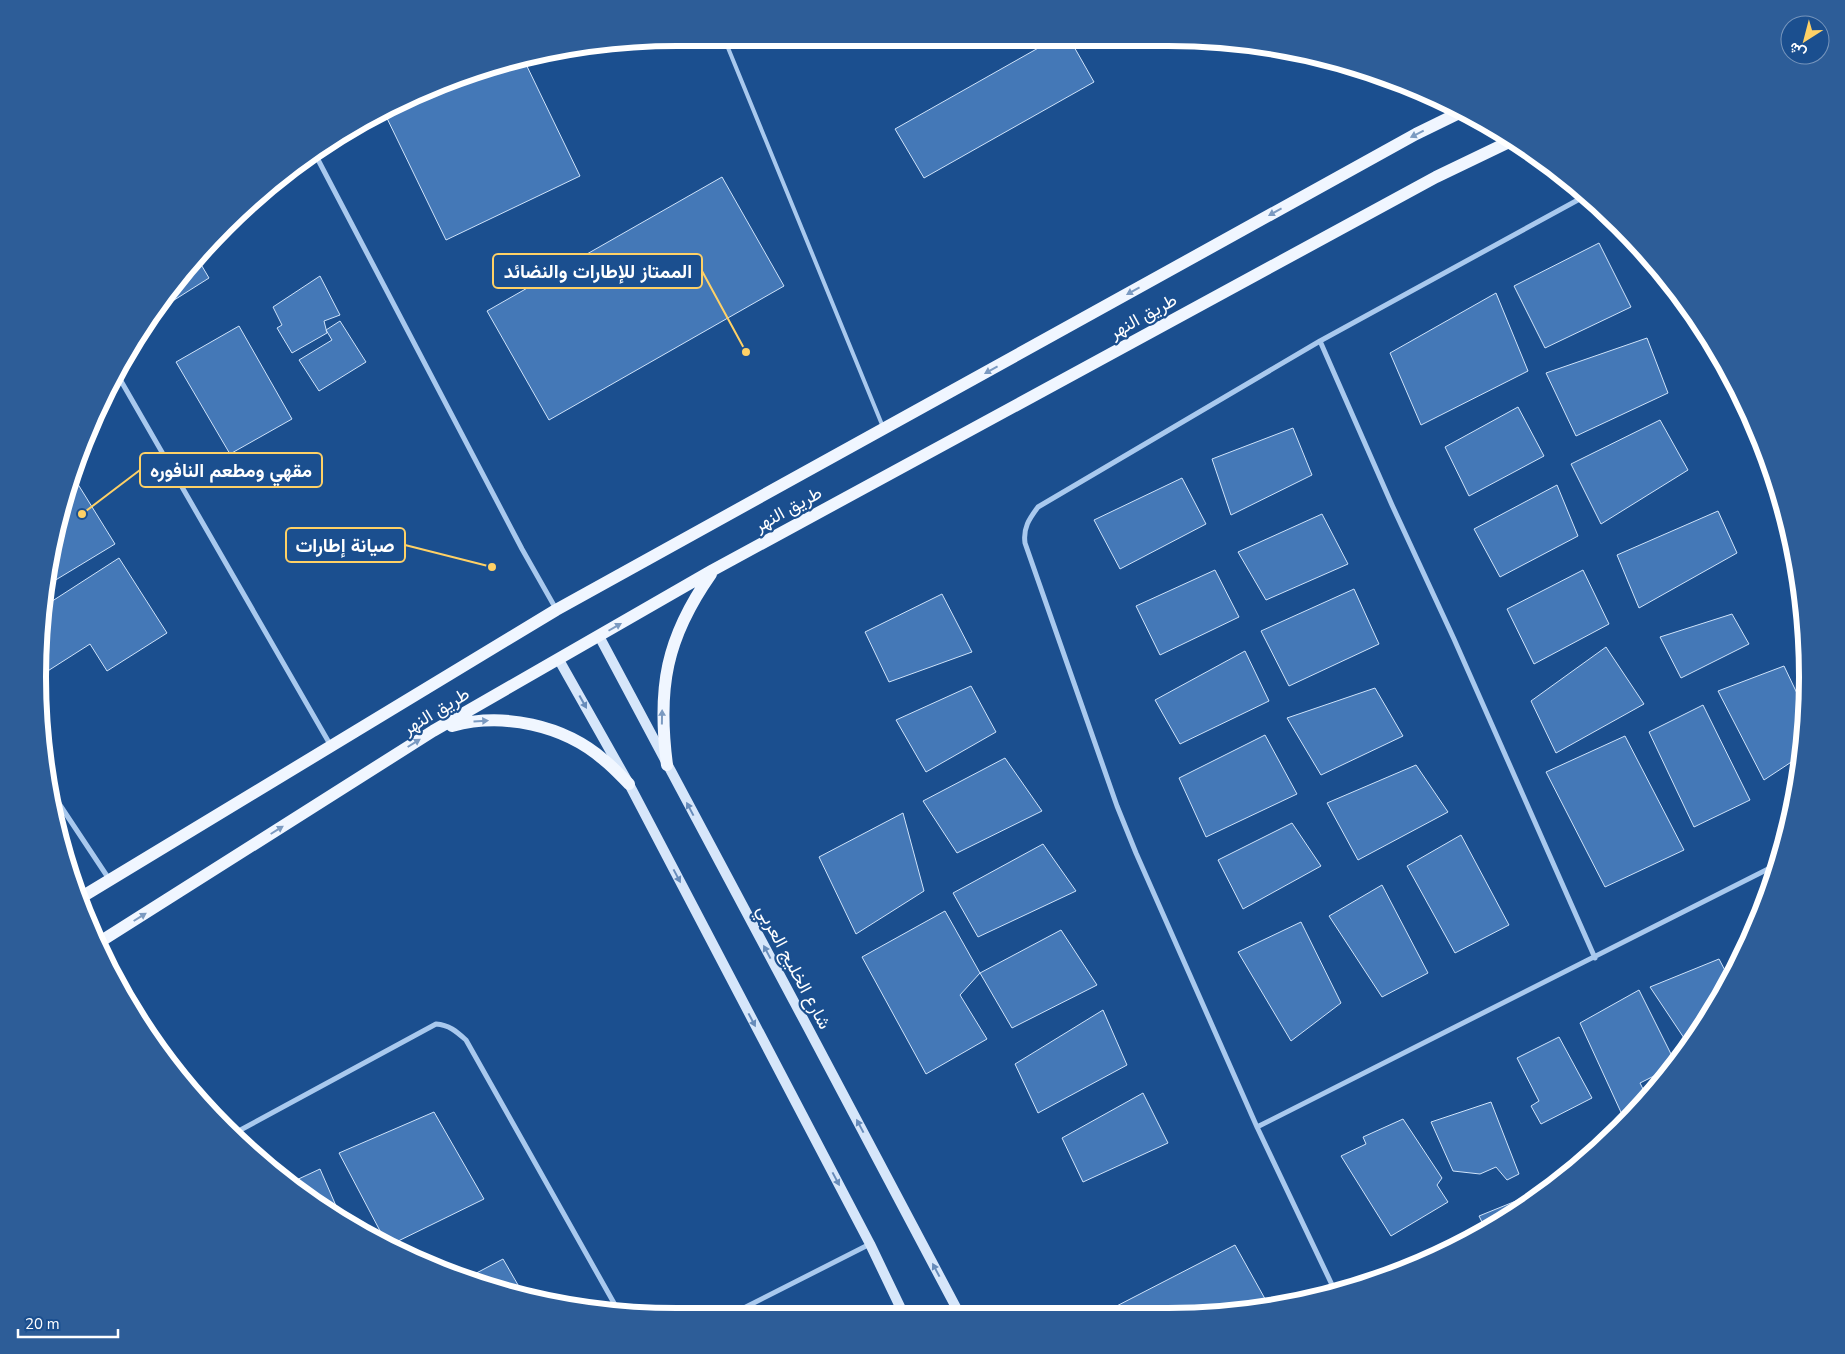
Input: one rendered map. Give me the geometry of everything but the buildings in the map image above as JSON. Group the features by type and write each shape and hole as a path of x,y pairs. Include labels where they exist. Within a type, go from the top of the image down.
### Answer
{"main road":[{"name":"طريق النهر","path":"85,895 556,610 1416,134 1455,115"},
{"name":"طريق النهر","path":"104,939 433,731 713,570 1436,176 1504,144"},
{"path":"667,765 662,731 663,697 668,662 679,629 690,606 713,570"},
{"name":"شارع الخليج العربي","path":"598,636 803,1017 956,1308"},
{"path":"559,660 629,784 870,1244 901,1308"},
{"path":"433,731 468,722 504,720 539,726 573,739 604,759 629,784"}],"street":[{"path":"318,159 522,549 556,610"},
{"path":"1332,1286 1257,1127 1124,825 1026,543 1024,532 1029,519 1038,507 1320,341 1579,199"},
{"path":"1320,341 1595,958"},
{"path":"121,380 331,746"},
{"path":"59,803 110,880"},
{"path":"1257,1127 1768,869"},
{"path":"239,1131 436,1024 445,1025 455,1030 466,1040 614,1304"},
{"path":"744,1308 870,1244"}],"lane":[{"path":"727,46 884,429"}],"place":[{"name":"الممتاز للإطارات والنضائد","path":"746,352"},
{"name":"مقهي ومطعم النافوره","path":"82,514"},
{"name":"صيانة إطارات","path":"492,567"}]}
